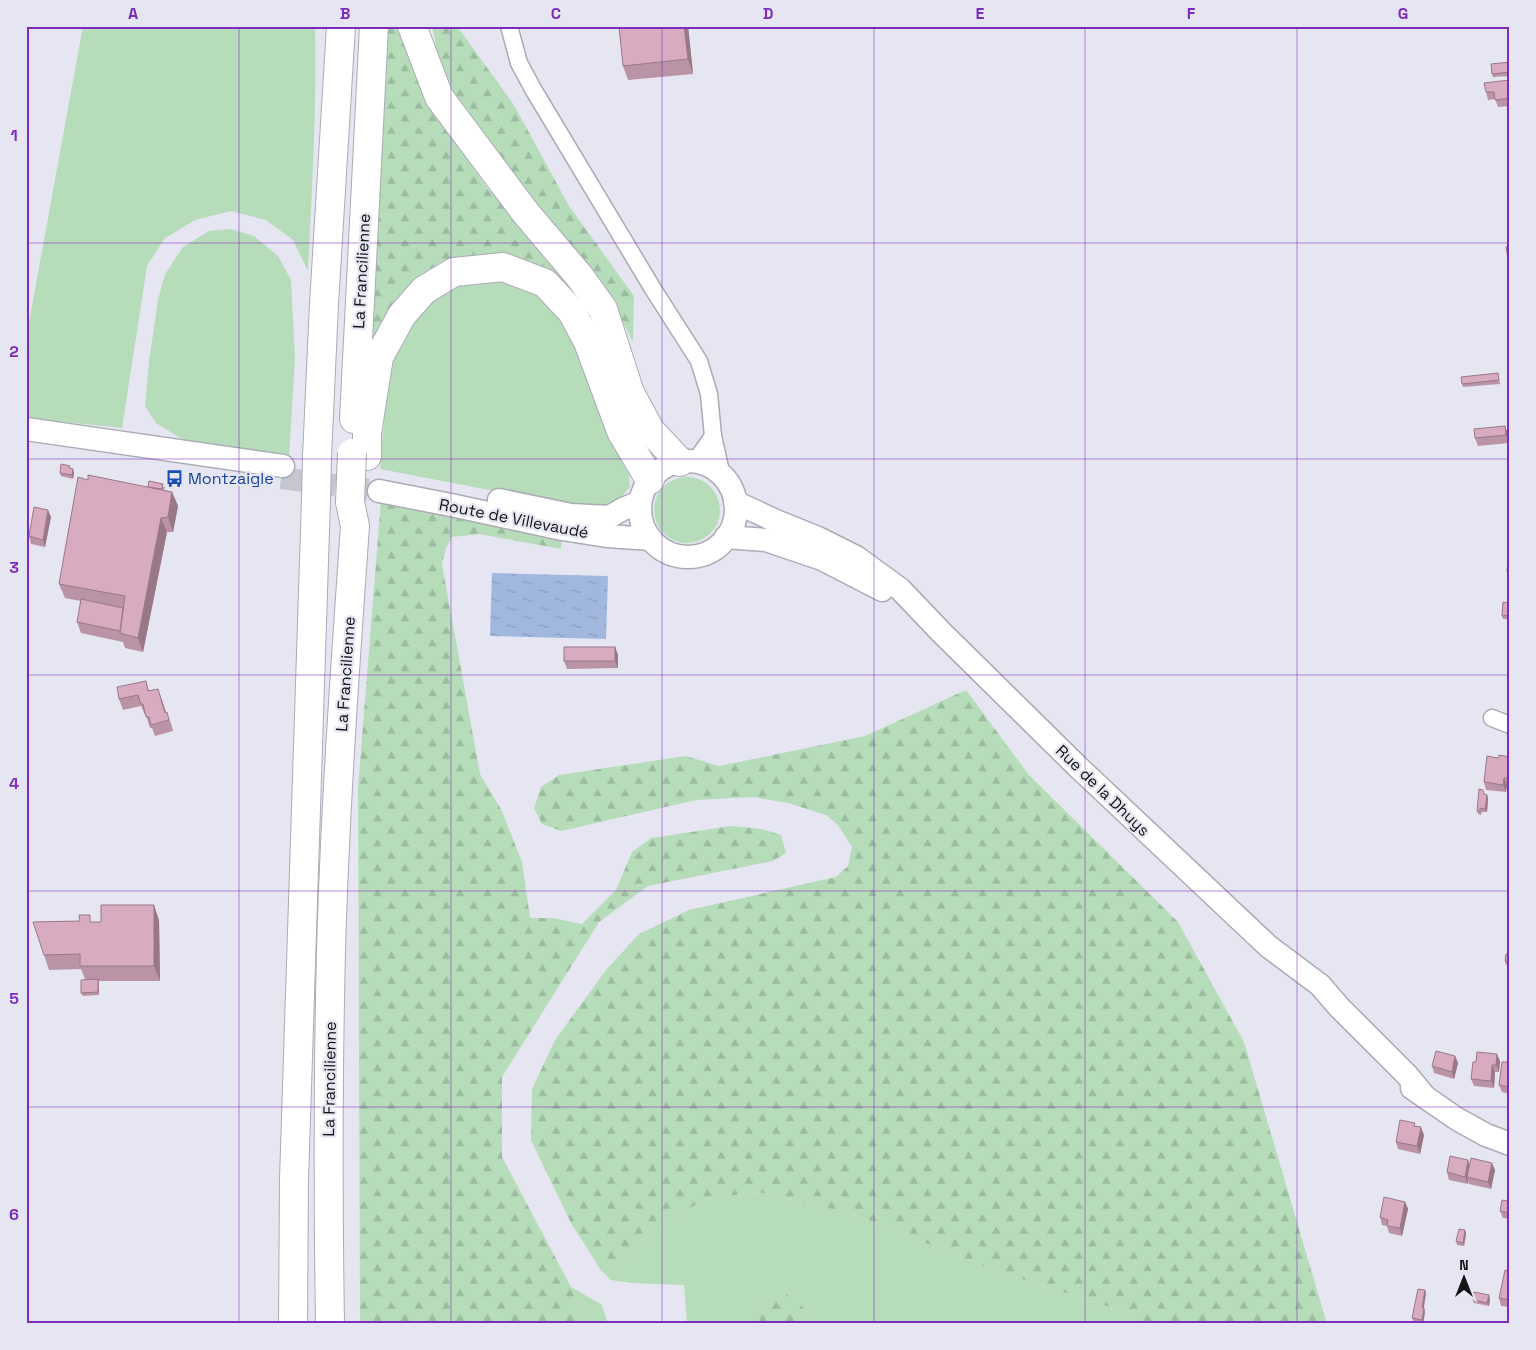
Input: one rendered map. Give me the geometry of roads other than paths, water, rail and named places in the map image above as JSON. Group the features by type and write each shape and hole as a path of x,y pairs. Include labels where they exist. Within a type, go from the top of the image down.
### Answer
{"highway":[{"path":"326,26 327,52 338,78"},
{"name":"La Francilienne","path":"293,1324 294,1170 317,457 324,304 341,26"},
{"name":"La Francilienne","path":"330,1324 328,1186 331,950 341,724 366,500 360,454 374,26"},
{"path":"412,26 438,97 525,212 580,277 603,309 630,393 650,430 687,462"},
{"path":"360,454 367,433 379,356 402,315 424,290 454,272 503,267 545,283 572,312 588,342 645,491"}],"main road":[{"path":"26,429 282,472 26,442"},
{"path":"687,462 711,467 722,476 731,488 735,502 735,514 732,526 718,546 709,552 694,556 678,556 663,550 651,539 644,528 640,515 645,491 658,471 668,465 687,462"},
{"name":"Route de Villevaudé","path":"366,500 440,489 535,506 571,515 609,517 623,509 645,491"},
{"name":"Route de Villevaudé","path":"366,500 451,504 562,529 607,536 651,539"},
{"name":"Rue de la Dhuys","path":"735,502 776,522 818,538 856,557 900,589 1076,766 1268,946 1306,993 1331,1014 1400,1080 1457,1119 1486,1135 1510,1144"},
{"name":"Rue de la Dhuys","path":"726,537 766,540 822,558 888,593 941,632"}],"street":[{"path":"509,26 519,63 532,90 699,361 709,394 713,436 722,476"},
{"path":"687,462 713,436"},
{"path":"1492,718 1510,725"}],"water":[{"path":"492,573 608,576 606,639 490,636"}],"tunnel":[{"path":"281,478 379,491"}],"place":[{"name":"Montzaigle","path":"174,478"}]}
